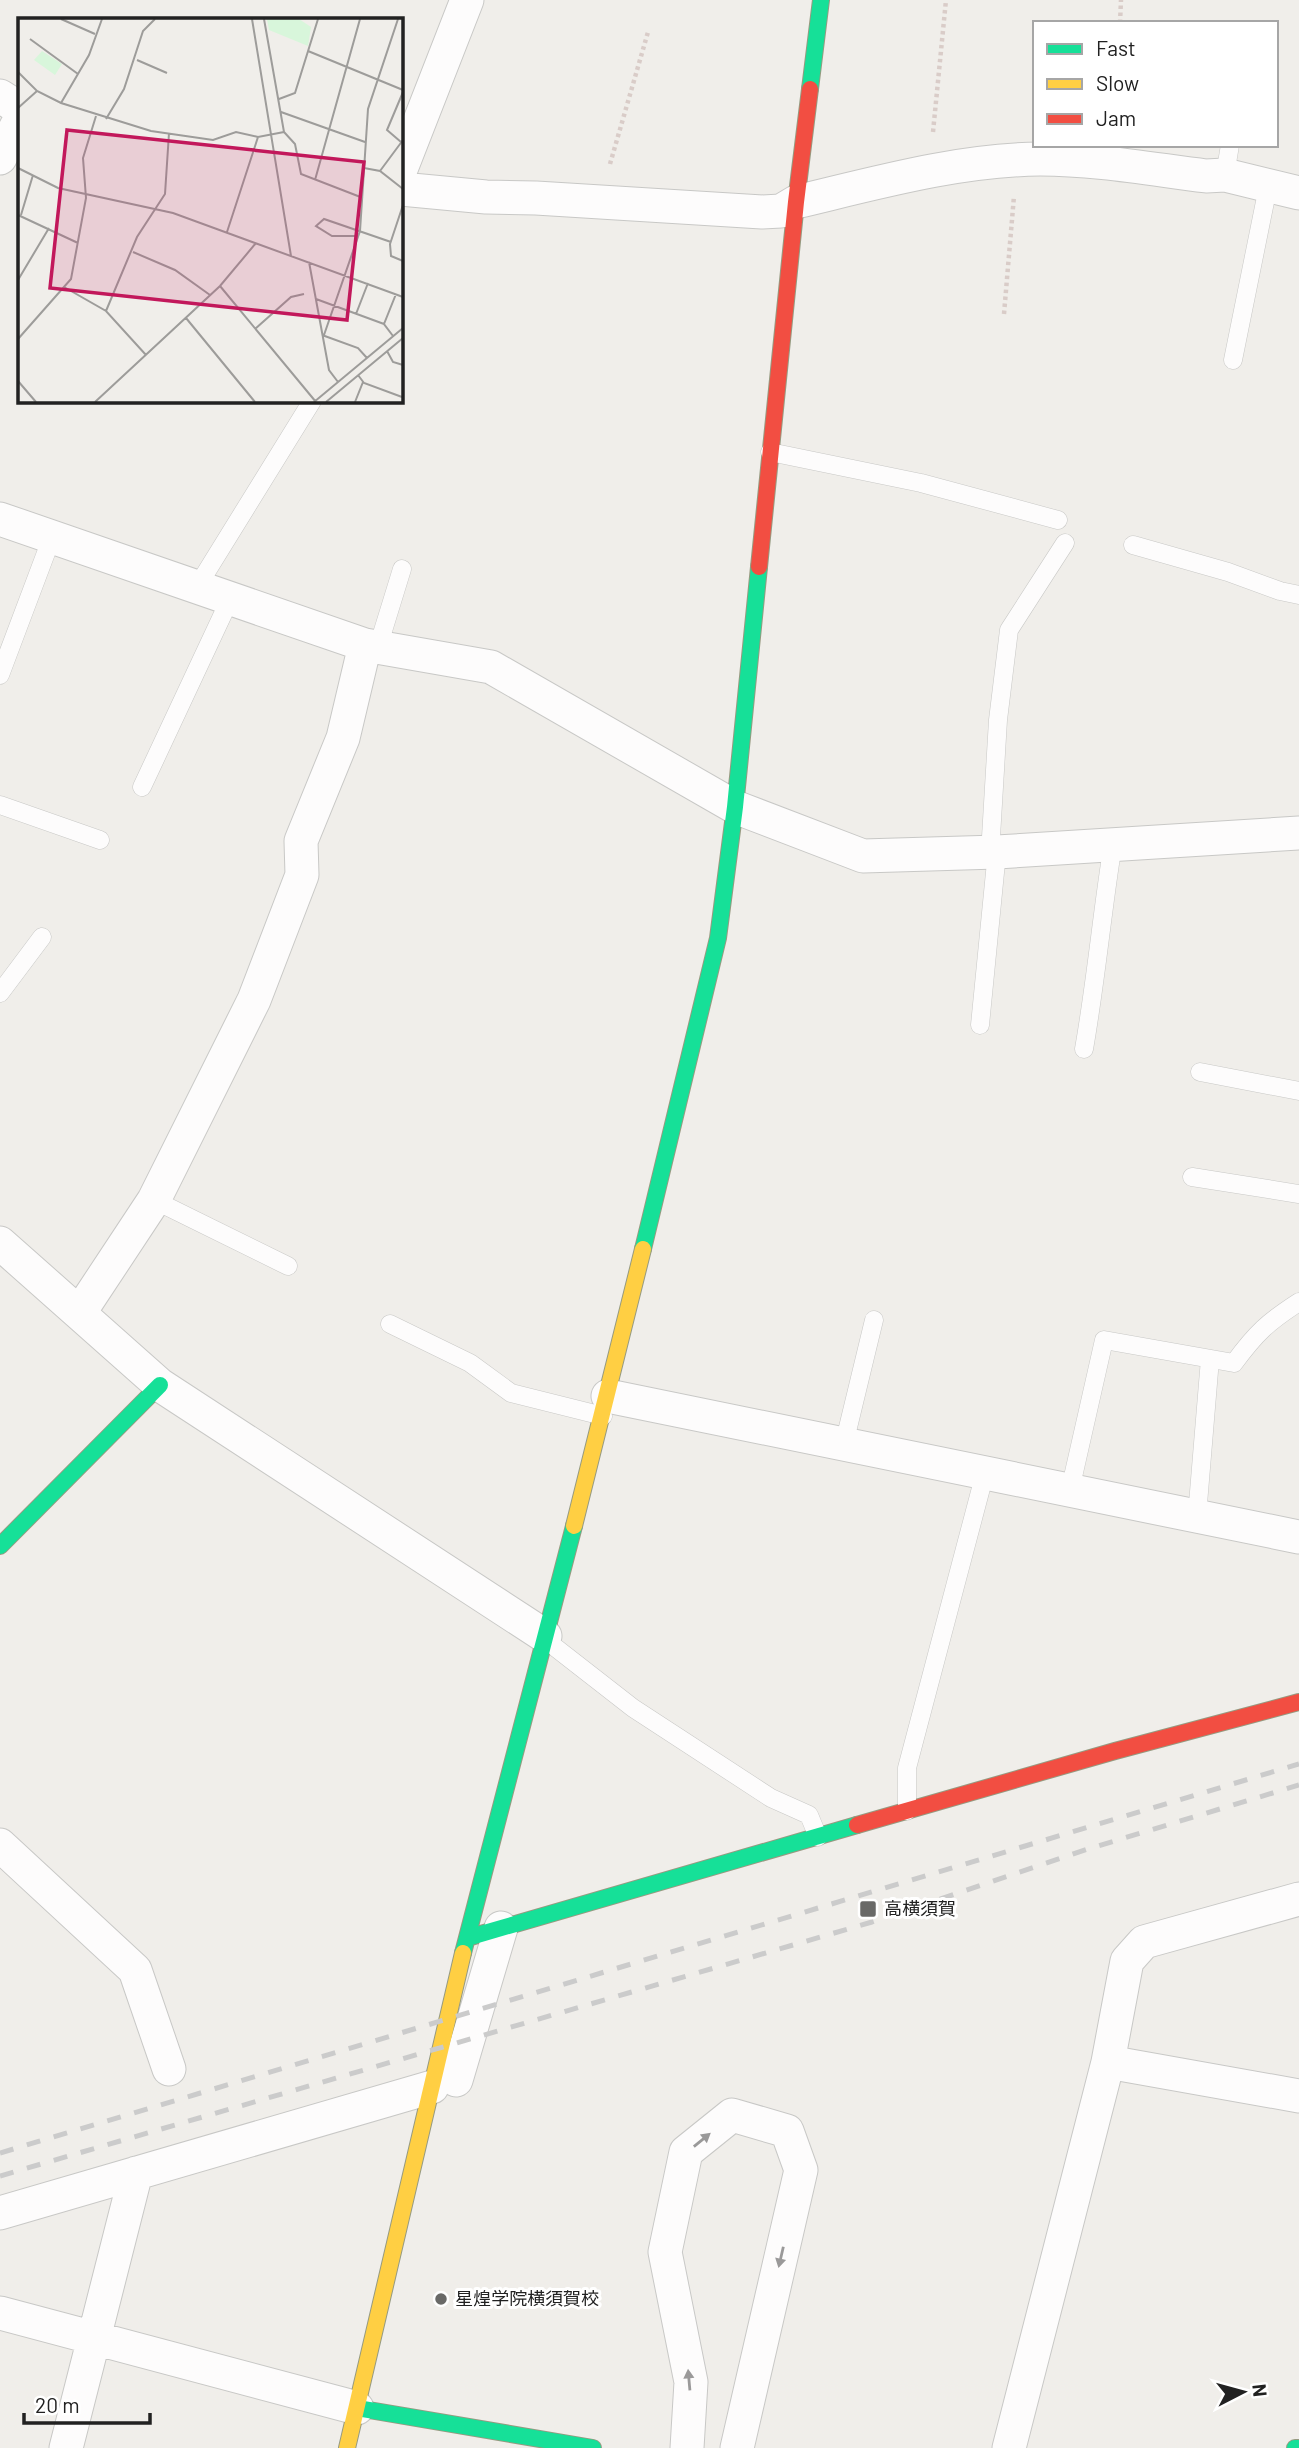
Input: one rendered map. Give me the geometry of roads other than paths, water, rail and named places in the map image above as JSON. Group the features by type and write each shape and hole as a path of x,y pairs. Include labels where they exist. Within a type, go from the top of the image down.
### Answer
{"street":[{"path":"402,166 467,0"},
{"path":"444,2084 467,1938 551,1642 718,938 735,807 796,202 821,0"},
{"path":"0,96 18,107"},
{"path":"0,158 18,123"},
{"path":"402,189 486,197 762,212 781,211 796,202 929,171 1017,161 1087,160 1206,176 1228,160 1284,190"},
{"path":"0,166 18,165"},
{"path":"0,519 371,646 491,667 735,807 863,856 997,852 1299,833"},
{"path":"79,1312 154,1200 254,1000 302,875 301,841 343,738 371,646"},
{"path":"0,1243 160,1385 551,1642"},
{"path":"0,1546 160,1385"},
{"path":"605,1406 844,1444 1299,1537"},
{"path":"467,1938 1128,1748 1299,1702"},
{"path":"0,1845 135,1970 169,2069"},
{"path":"1009,2448 1108,2062 1127,1961 1144,1942 1299,1899"},
{"path":"348,2448 444,2084 501,1928"},
{"path":"1108,2062 1299,2096"},
{"path":"0,2213 444,2084"},
{"path":"687,2448 691,2382 665,2252 686,2152 732,2115 787,2131 801,2171 737,2448"},
{"path":"66,2448 136,2173"},
{"path":"0,2313 357,2408 593,2448"}],"lane":[{"path":"1233,360 1284,190"},
{"path":"197,587 311,402"},
{"path":"770,452 921,483 1058,520"},
{"path":"0,675 52,537"},
{"path":"980,1025 997,852 991,838 998,720 1009,630 1065,543"},
{"path":"1133,545 1299,595"},
{"path":"371,646 402,569"},
{"path":"142,787 230,599"},
{"path":"0,805 100,840"},
{"path":"1084,1049 1113,844"},
{"path":"0,993 42,937"},
{"path":"1200,1072 1299,1091"},
{"path":"1192,1177 1299,1194"},
{"path":"154,1200 288,1266"},
{"path":"1070,1490 1104,1340 1234,1363 1269,1321 1299,1302"},
{"path":"844,1444 874,1320"},
{"path":"390,1324 470,1363 512,1393 605,1406"},
{"path":"1197,1516 1210,1359"},
{"path":"907,1811 907,1768 985,1473"},
{"path":"551,1642 633,1708 771,1798 809,1815 818,1837"}],"railway":[{"path":"0,2153 1299,1764"},
{"path":"0,2176 872,1922 1088,1849 1299,1785"}],"place":[{"name":"高横須賀","path":"868,1909"},
{"name":"星煌学院横須賀校","path":"441,2299"}]}
